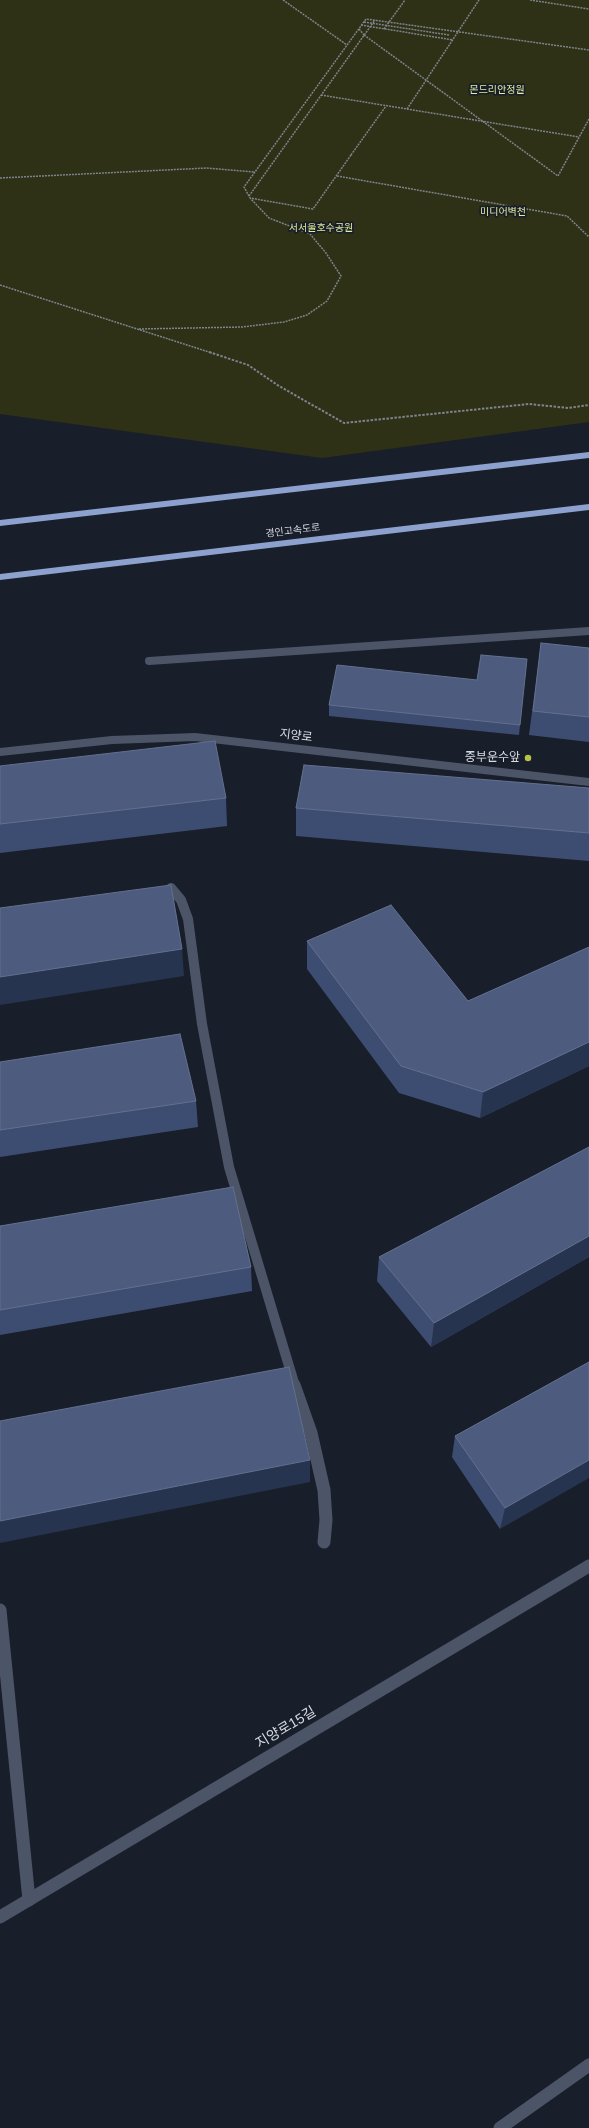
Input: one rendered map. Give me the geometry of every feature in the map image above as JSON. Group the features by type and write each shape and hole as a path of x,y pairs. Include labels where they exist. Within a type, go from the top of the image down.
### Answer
{"highway":[{"path":"0,523 589,455"},
{"name":"경인고속도로","path":"0,577 589,507"}],"street":[{"path":"149,661 589,631"},
{"name":"지양로","path":"0,752 112,740 195,737 589,782"},
{"path":"171,888 180,900 188,920 202,1024 229,1167 283,1352 312,1433 324,1490 326,1520 324,1542"},
{"name":"지양로15길","path":"0,1917 589,1566"},
{"path":"0,1610 29,1900"},
{"path":"500,2128 589,2065"}],"path":[{"path":"283,0 347,45"},
{"path":"384,29 405,0"},
{"path":"407,109 479,0"},
{"path":"530,0 589,9"},
{"path":"136,329 242,327 284,322 307,315 327,301 341,276 326,253 310,234 269,218 250,197 244,187 366,19 589,50"},
{"path":"250,197 375,20"},
{"path":"364,22 449,35"},
{"path":"361,25 453,40"},
{"path":"359,29 364,35 558,176 589,119"},
{"path":"321,95 579,137"},
{"path":"250,197 313,210 386,106 482,121"},
{"path":"0,178 207,168 255,172"},
{"path":"337,176 567,216 589,237"},
{"path":"0,285 248,365 279,386 344,423 529,404 568,408 589,405"}],"green space":[{"name":"서서울호수공원","path":"0,0 589,0 589,422 322,458 0,414"}],"building":[{"path":"541,643 589,648 589,717 533,711"},
{"path":"481,655 527,659 520,725 329,705 337,665 477,680"},
{"path":"215,741 226,798 0,824 0,766"},
{"path":"304,765 589,788 589,833 296,808"},
{"path":"171,885 182,949 0,977 0,908"},
{"path":"391,905 468,1001 589,947 589,1042 483,1092 401,1066 307,941"},
{"path":"180,1034 196,1101 0,1130 0,1062"},
{"path":"589,1147 589,1236 434,1323 379,1257"},
{"path":"233,1187 251,1267 0,1310 0,1226"},
{"path":"589,1362 589,1460 505,1508 455,1436"},
{"path":"289,1367 310,1460 0,1521 0,1421"}],"place":[{"name":"중부운수앞","path":"528,758"}],"park label":[{"name":"몬드리안정원","path":"497,90"},
{"name":"미디어벽천","path":"503,212"}]}
